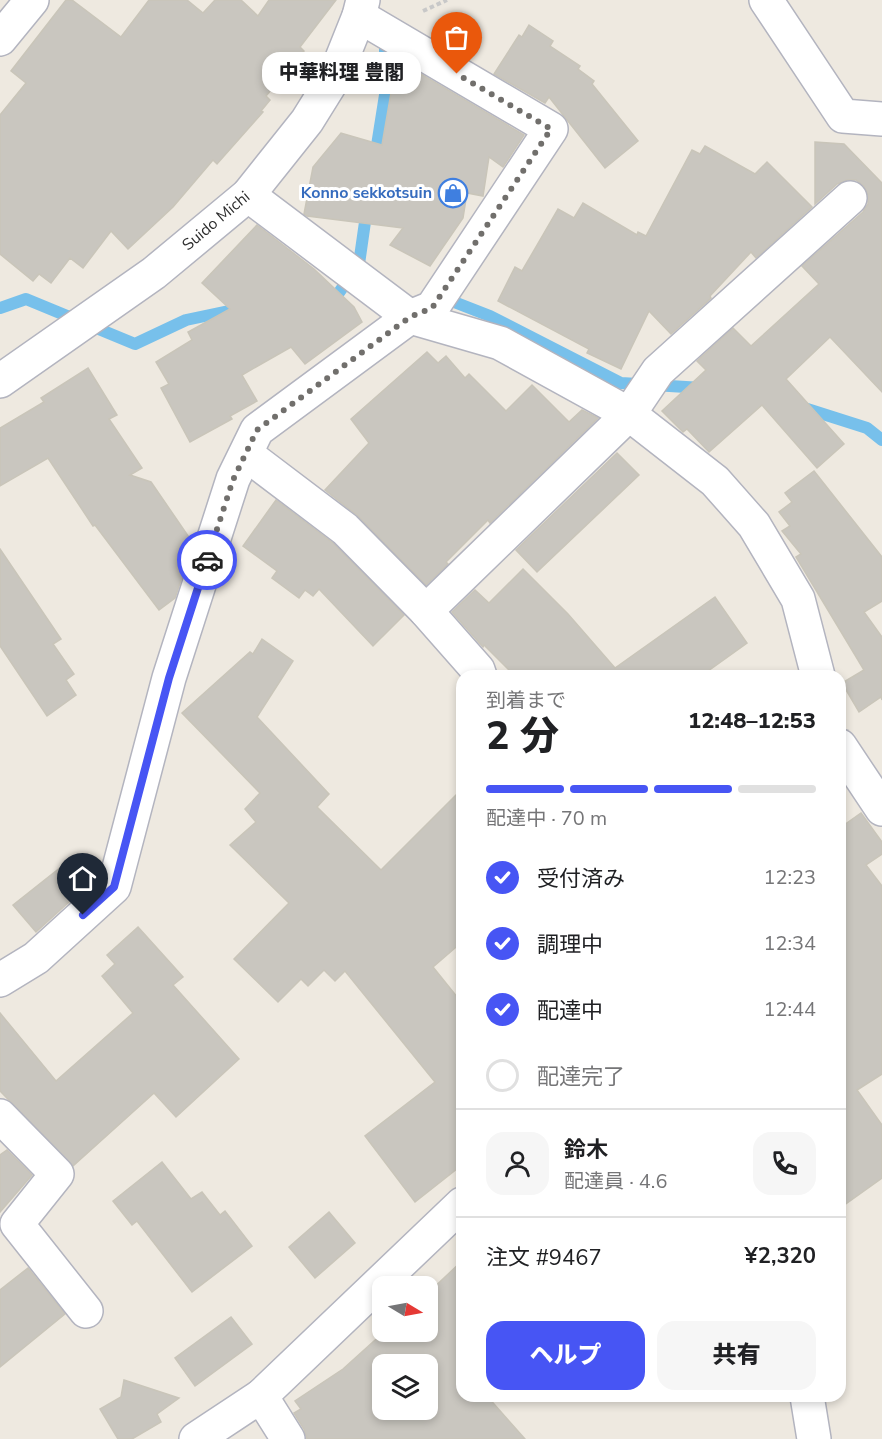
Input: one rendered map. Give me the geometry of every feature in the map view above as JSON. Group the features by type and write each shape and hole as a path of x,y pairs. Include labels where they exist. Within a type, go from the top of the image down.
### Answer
{"street":[{"path":"0,39 32,0"},
{"path":"766,0 843,116 882,119"},
{"path":"0,980 36,958 114,887 169,678 233,480 257,430 410,317 432,308 551,129 361,8"},
{"name":"Suido Michi","path":"0,381 154,273 248,195 307,121 335,76 361,8"},
{"path":"248,195 410,317 500,343 629,414 715,481 754,525 798,599 816,670"},
{"path":"426,611 629,414 658,371 850,198"},
{"path":"246,454 345,529 426,611 476,670"},
{"path":"846,755 882,809"},
{"path":"0,1116 57,1174 17,1224 86,1311"},
{"path":"196,1439 261,1396 456,1210"},
{"path":"261,1396 288,1439"},
{"path":"808,1402 814,1439"}],"building":[{"path":"66,0 72,0 121,37 149,0 187,0 203,13 215,0 241,0 258,16 269,0 336,0 300,47 304,51 266,96 270,100 261,111 263,112 217,164 213,160 173,207 128,249 111,231 83,268 70,258 51,283 39,274 33,281 0,254 0,115 26,83 11,71"},
{"path":"529,25 553,41 550,46 580,66 578,69 594,81 592,84 638,141 605,168 549,97 545,103 494,74 519,35 522,37"},
{"path":"402,63 524,135 503,167 489,157 483,196 467,193 463,218 430,266 390,245 403,228 304,214 313,167 341,133 382,145 396,64 402,66"},
{"path":"815,142 844,144 882,183 882,392 830,337 786,379 844,444 817,468 762,405 709,452 687,429 683,432 662,411 706,370 697,361 733,328 751,346 819,284 802,266 863,212 868,204 868,195 864,186 856,180 847,180 837,184 815,204"},
{"path":"705,146 755,174 767,162 812,207 756,258 751,252 710,296 711,298 671,334 649,311 621,369 587,353 589,349 498,301 515,267 522,271 558,209 574,218 583,203 637,235 638,232 646,236 692,150 700,154"},
{"path":"257,225 314,269 354,307 362,322 305,364 291,347 242,375 257,401 230,416 232,419 190,442 161,388 169,384 156,362 192,340 188,332 230,309 202,283"},
{"path":"427,352 438,363 446,356 465,378 469,374 506,411 532,385 569,422 582,410 598,418 490,523 488,520 426,585 358,516 325,490 369,443 351,419"},
{"path":"88,368 117,415 109,419 142,468 130,475 151,482 193,543 175,598 159,610 95,525 93,526 48,458 0,486 0,428 44,402 41,398"},
{"path":"617,453 639,475 537,572 516,550"},
{"path":"814,471 882,557 882,601 864,612 882,637 882,700 881,697 859,712 846,690 846,681 864,670 796,557 801,554 782,531 790,526 779,512 792,502 785,493"},
{"path":"276,500 333,543 404,615 373,646 319,589 313,596 305,590 299,598 272,578 277,571 243,546"},
{"path":"0,549 61,639 53,644 74,674 66,680 76,695 47,716 0,646"},
{"path":"523,569 568,614 615,668 715,597 747,643 709,670 509,670 484,645 483,647 452,612 475,590 489,603"},
{"path":"262,639 293,661 257,717 329,794 317,807 381,870 456,795 456,947 433,967 456,996 456,1170 415,1202 365,1136 435,1082 345,971 335,981 324,970 308,986 301,979 278,1002 234,959 289,903 230,845 256,822 245,809 260,793 182,713 250,652 253,654"},
{"path":"861,813 882,842 882,854 866,865 882,886 882,1074 857,1090 882,1125 882,1178 846,1204 846,824"},
{"path":"61,867 80,892 36,932 13,905"},
{"path":"138,927 183,977 173,985 239,1059 176,1117 154,1093 73,1166 0,1091 0,1013 56,1081 133,1013 102,976 115,964 107,955"},
{"path":"7,1150 32,1175 0,1212 0,1155"},
{"path":"162,1162 191,1199 202,1192 220,1215 225,1211 252,1246 192,1292 137,1221 132,1225 113,1201"},
{"path":"329,1212 355,1243 315,1278 289,1247"},
{"path":"456,1267 456,1402 492,1402 525,1439 307,1439 294,1413 301,1409 295,1401 343,1369 373,1342 438,1342 438,1284"},
{"path":"28,1268 65,1314 0,1367 0,1290"},
{"path":"231,1317 252,1344 195,1386 175,1358"},
{"path":"124,1380 179,1398 157,1414 161,1422 132,1439 118,1439 100,1409 121,1397"}],"waterway":[{"path":"375,158 385,95 385,48"},
{"path":"325,295 338,294 359,264 367,208"},
{"path":"0,308 26,299 135,344 186,320 243,308"},
{"path":"442,300 449,300 490,316 621,383 702,388"},
{"path":"801,407 867,428 882,440"}],"way so far":[{"path":"207,560 233,480 257,430 410,317 432,308 551,129 457,74"}],"place":[{"name":"中華料理 豊閣","path":"457,74"},
{"name":"Konno sekkotsuin","path":"453,193"}],"route":[{"path":"83,915 114,887 169,678 207,560"}]}
